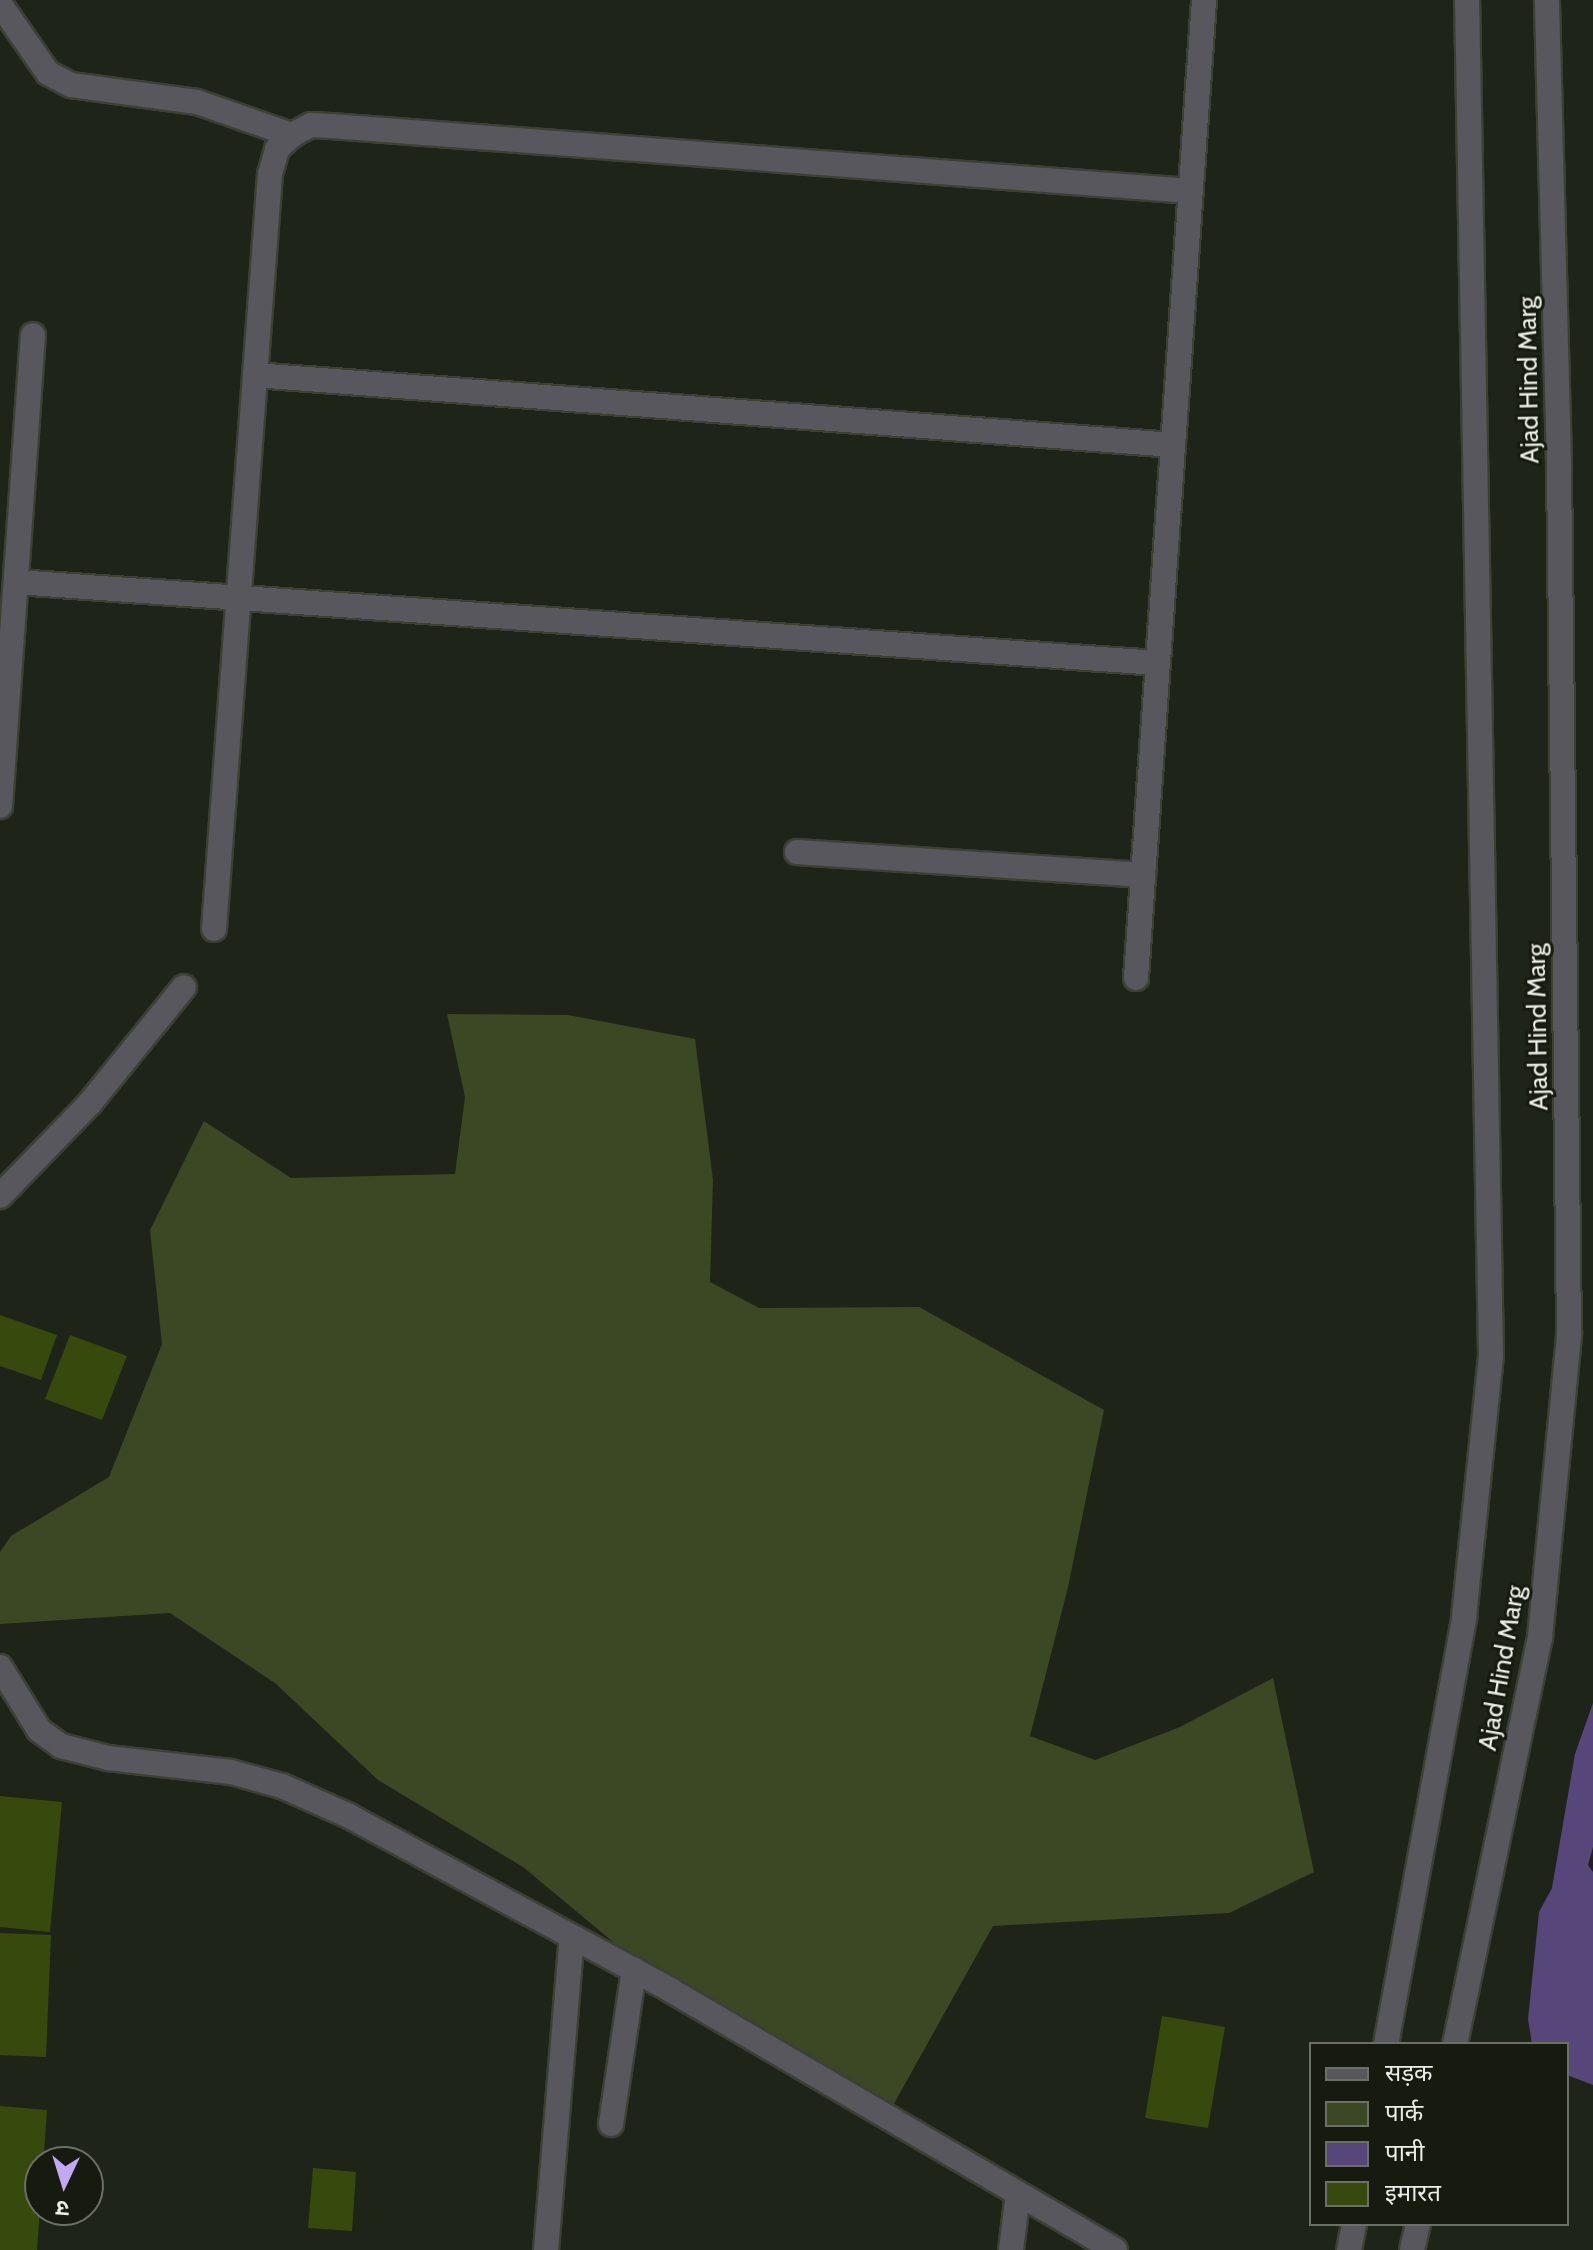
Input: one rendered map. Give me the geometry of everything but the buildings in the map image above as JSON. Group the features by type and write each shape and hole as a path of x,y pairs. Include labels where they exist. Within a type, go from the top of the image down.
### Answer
{"street":[{"path":"1136,978 1204,0"},
{"path":"1386,2042 1464,1617 1491,1357 1467,0"},
{"name":"Ajad Hind Marg","path":"1455,2042 1540,1637 1569,1334 1559,462 1547,0"},
{"path":"0,4 48,73 71,85 197,102 292,135"},
{"path":"214,929 270,174 277,149 292,135 311,125 331,126 1191,191"},
{"path":"0,806 33,335"},
{"path":"255,375 1173,445"},
{"path":"16,582 1158,663"},
{"path":"797,852 1143,875"},
{"path":"0,1196 90,1103 184,987"},
{"path":"0,1667 39,1730 61,1746 108,1758 231,1772 282,1786 349,1816 634,1970 1115,2250"},
{"path":"546,2250 572,1937"},
{"path":"611,2124 634,1970"},
{"path":"1011,2250 1018,2193"},
{"path":"1349,2250 1354,2226"},
{"path":"1412,2250 1418,2226"}],"green space":[{"path":"447,1014 568,1015 695,1039 713,1180 710,1282 759,1308 919,1307 1104,1410 1068,1587 1030,1736 1095,1760 1180,1727 1273,1678 1314,1872 1229,1913 993,1926 886,2118 672,1991 523,1867 378,1780 275,1683 170,1613 0,1624 0,1552 11,1536 109,1477 162,1344 150,1230 204,1121 291,1178 455,1174 465,1097"}],"water":[{"path":"1593,1703 1593,1847 1588,1865 1593,1872 1593,2085 1569,2076 1569,2042 1532,2042 1528,2019 1539,1912 1552,1888 1575,1754"}]}
